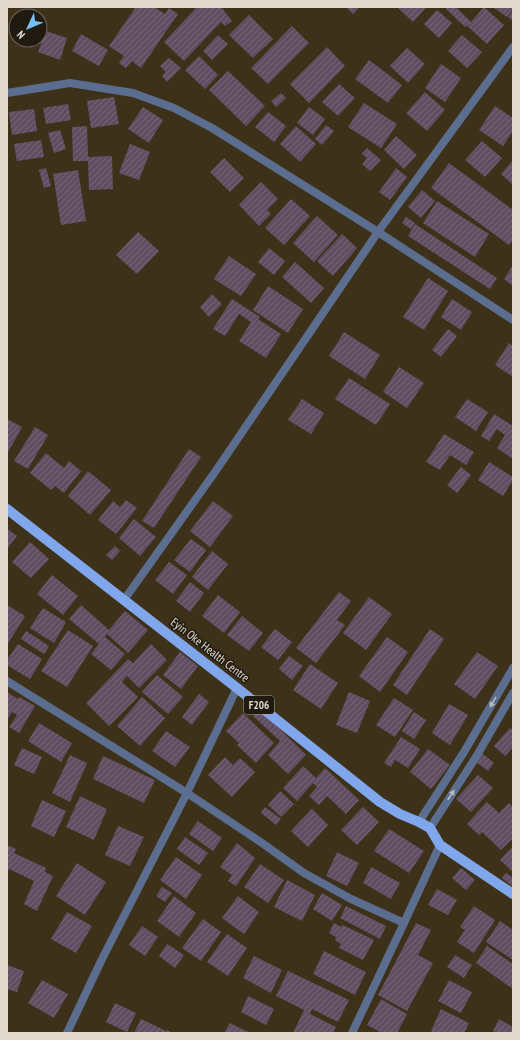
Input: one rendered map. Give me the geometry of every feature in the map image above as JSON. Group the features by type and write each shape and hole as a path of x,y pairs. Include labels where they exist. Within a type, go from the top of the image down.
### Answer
{"main road":[{"name":"Eyin Oke Health Centre","path":"7,509 238,688 380,802 400,814 430,828"},
{"path":"430,828 440,845 513,894"}],"street":[{"path":"124,600 234,446 378,232 513,48"},
{"path":"7,93 70,83 133,93 174,108 212,128 378,232 513,320"},
{"path":"419,822 464,752 513,668"},
{"path":"7,681 187,793 304,873 351,899 404,923"},
{"path":"67,1033 102,959 187,793 238,688"},
{"path":"430,828 476,758 513,693"},
{"path":"352,1033 440,845"}],"building":[{"path":"136,7 154,7 165,14 169,8 178,14 141,68 132,61 126,68 119,63 124,56 109,46"},
{"path":"197,7 221,7 232,21 225,26 221,22 184,61 164,42"},
{"path":"346,7 359,7 353,14"},
{"path":"397,7 427,7 413,22"},
{"path":"448,7 456,7 471,22 484,7 504,25 487,44 467,26 470,23 465,27 446,9"},
{"path":"513,7 513,9 507,17 494,8"},
{"path":"437,10 452,23 439,38 424,24"},
{"path":"513,10 513,21 508,17"},
{"path":"249,15 273,39 253,58 229,35"},
{"path":"292,26 309,43 268,84 251,68"},
{"path":"48,32 67,38 60,60 38,52 40,48 48,48"},
{"path":"81,34 108,50 99,66 72,51"},
{"path":"218,35 228,44 212,60 203,51"},
{"path":"462,35 482,52 467,68 448,51"},
{"path":"327,47 345,66 309,103 290,84"},
{"path":"407,48 425,64 408,83 390,66"},
{"path":"199,56 218,75 205,89 185,70"},
{"path":"169,58 181,68 167,82 162,76 166,72 160,66"},
{"path":"369,60 402,85 388,103 355,79"},
{"path":"441,64 461,78 445,102 425,88"},
{"path":"228,71 265,106 246,126 209,90"},
{"path":"339,84 355,98 338,116 322,102"},
{"path":"425,92 445,110 427,131 406,113"},
{"path":"281,93 286,98 276,107 271,101"},
{"path":"114,97 119,124 91,128 87,101"},
{"path":"364,103 397,124 381,148 348,127"},
{"path":"68,104 71,120 46,124 43,108"},
{"path":"495,106 513,118 513,131 503,146 479,130"},
{"path":"143,107 163,120 149,143 128,129"},
{"path":"309,107 325,119 313,135 297,123"},
{"path":"34,109 37,131 12,135 9,112"},
{"path":"268,112 286,126 274,142 255,127"},
{"path":"326,125 334,131 322,145 315,139"},
{"path":"87,126 88,157 112,156 113,189 89,190 88,161 73,161 72,127"},
{"path":"296,126 316,144 300,162 280,144"},
{"path":"60,130 66,149 54,153 48,133"},
{"path":"396,136 417,155 404,169 384,150"},
{"path":"41,140 44,157 17,161 14,144"},
{"path":"482,141 502,158 485,177 465,160"},
{"path":"130,144 150,152 139,180 119,173"},
{"path":"367,148 381,160 370,171 362,164 367,158 362,154"},
{"path":"224,158 244,178 230,192 210,172"},
{"path":"513,160 513,185 501,174"},
{"path":"449,163 513,210 513,240 509,245 431,188"},
{"path":"46,168 51,186 44,188 39,170"},
{"path":"396,168 407,177 390,200 379,192"},
{"path":"78,170 86,221 61,225 53,174"},
{"path":"261,182 278,199 267,210 271,214 259,226 239,205"},
{"path":"422,190 435,201 421,218 408,207"},
{"path":"291,199 310,216 284,245 265,228"},
{"path":"437,201 489,234 475,257 423,223"},
{"path":"317,216 338,235 314,262 293,243"},
{"path":"406,217 415,223 411,229 402,223"},
{"path":"415,224 497,278 490,289 408,236"},
{"path":"138,232 159,251 137,274 116,255"},
{"path":"342,234 357,248 333,276 317,261"},
{"path":"269,248 285,261 274,275 258,262"},
{"path":"229,256 256,274 241,296 214,279"},
{"path":"295,262 324,288 311,303 282,277"},
{"path":"513,265 513,286 504,279"},
{"path":"428,278 448,291 424,330 403,317"},
{"path":"268,286 303,309 288,333 253,310"},
{"path":"212,294 222,304 209,317 200,307"},
{"path":"232,299 260,317 258,319 281,334 266,358 239,341 251,322 239,314 225,336 213,329"},
{"path":"452,299 472,312 461,330 441,317"},
{"path":"448,329 457,336 441,357 432,350"},
{"path":"344,332 380,355 365,379 329,356"},
{"path":"509,343 513,346 513,377 495,365"},
{"path":"399,367 424,383 407,408 383,392"},
{"path":"349,378 390,404 376,425 335,399"},
{"path":"302,399 324,413 311,434 288,420"},
{"path":"467,399 488,412 476,431 455,417"},
{"path":"494,414 513,426 513,459 497,448 505,435 497,429 489,441 481,436"},
{"path":"7,419 22,427 7,454"},
{"path":"35,427 48,435 28,469 14,461"},
{"path":"444,434 474,452 466,465 450,455 440,470 426,462"},
{"path":"189,449 201,457 154,528 142,521"},
{"path":"46,453 64,468 69,461 81,471 64,493 55,486 51,490 30,473"},
{"path":"489,462 513,477 513,480 503,496 478,480"},
{"path":"461,467 471,475 457,493 447,485"},
{"path":"88,471 111,490 90,515 68,496"},
{"path":"126,500 137,508 116,534 98,520 113,501 120,507"},
{"path":"213,501 233,516 210,547 190,531"},
{"path":"134,519 156,537 140,556 119,538"},
{"path":"7,529 17,536 7,549"},
{"path":"191,539 206,550 190,572 174,560"},
{"path":"30,542 49,559 31,578 12,562"},
{"path":"115,546 120,551 112,560 106,555"},
{"path":"212,551 228,564 208,590 192,577"},
{"path":"169,562 187,575 173,594 155,580"},
{"path":"52,575 78,596 63,615 37,594"},
{"path":"190,582 204,593 190,612 176,601"},
{"path":"339,592 351,601 337,620 345,625 316,663 296,648"},
{"path":"218,595 240,612 224,633 202,616"},
{"path":"369,597 392,614 366,650 343,633"},
{"path":"7,605 25,616 7,645"},
{"path":"81,605 109,630 125,611 148,630 128,653 107,634 105,637 125,654 111,670 91,654 99,644 69,619"},
{"path":"43,608 66,622 54,643 30,628"},
{"path":"242,616 263,633 249,651 227,635"},
{"path":"275,629 292,642 278,660 261,647"},
{"path":"430,629 444,639 407,695 393,685"},
{"path":"68,630 93,646 67,687 41,671"},
{"path":"26,631 49,646 44,654 21,639"},
{"path":"387,637 408,652 380,692 359,676"},
{"path":"18,644 42,659 30,679 7,665 7,660"},
{"path":"151,644 167,660 139,688 127,676 122,682 138,697 109,726 86,703 128,659 133,663"},
{"path":"180,652 198,666 181,689 163,675"},
{"path":"477,652 498,666 475,699 454,684"},
{"path":"289,656 303,666 292,680 279,669"},
{"path":"310,664 338,683 321,709 293,690"},
{"path":"157,675 183,697 168,714 142,692"},
{"path":"7,692 18,699 19,697 35,706 19,733 9,727 17,715 12,712 7,720"},
{"path":"349,692 370,701 357,733 336,725"},
{"path":"199,694 209,702 192,725 182,717"},
{"path":"142,697 165,718 140,746 117,726"},
{"path":"394,698 413,710 395,737 376,725"},
{"path":"449,704 468,715 450,745 432,733"},
{"path":"260,709 306,755 288,774 268,755 280,741 253,716"},
{"path":"414,712 426,720 414,739 402,731"},
{"path":"243,713 274,743 256,763 237,745 239,743 226,731"},
{"path":"39,723 72,743 61,762 28,741"},
{"path":"510,728 513,730 513,747 505,756 494,746"},
{"path":"166,731 190,747 175,767 152,751"},
{"path":"401,737 420,749 408,768 395,760 391,767 384,763"},
{"path":"22,748 42,757 34,774 14,765"},
{"path":"428,749 450,765 431,789 410,772"},
{"path":"482,753 494,763 488,771 475,761"},
{"path":"70,755 87,763 70,802 52,793"},
{"path":"103,756 155,780 144,803 93,779"},
{"path":"225,757 233,765 240,758 255,772 232,797 208,775"},
{"path":"303,766 316,778 325,768 359,800 346,814 327,796 319,805 309,796 317,787 313,783 297,801 283,788"},
{"path":"478,775 493,788 471,812 456,799"},
{"path":"280,791 294,804 281,817 268,805"},
{"path":"80,796 107,809 94,840 66,827"},
{"path":"42,800 66,811 54,837 31,826"},
{"path":"487,802 499,813 509,803 513,807 513,838 501,850 482,832 479,835 467,824"},
{"path":"265,807 281,819 276,825 261,813"},
{"path":"363,807 379,822 357,845 341,830"},
{"path":"312,809 328,825 308,847 291,831"},
{"path":"198,821 222,838 213,851 189,834"},
{"path":"118,826 144,837 130,866 105,855"},
{"path":"389,829 424,851 409,873 374,851"},
{"path":"185,837 208,853 199,865 177,849"},
{"path":"237,843 255,858 236,886 228,881 232,875 220,867"},
{"path":"7,845 16,849 14,853 46,868 45,872 53,876 37,911 24,904 34,881 9,869 7,874"},
{"path":"513,846 513,872 500,860"},
{"path":"337,852 359,863 347,886 326,876"},
{"path":"176,857 202,875 186,899 160,880"},
{"path":"77,863 106,882 85,915 56,896"},
{"path":"260,864 284,880 268,903 244,887"},
{"path":"371,867 400,883 391,899 363,883"},
{"path":"461,868 475,880 466,890 452,878"},
{"path":"506,873 513,878 513,887 502,878"},
{"path":"287,880 315,895 302,921 274,907"},
{"path":"162,887 172,893 165,902 156,896"},
{"path":"437,889 457,900 448,915 428,905"},
{"path":"322,893 342,905 332,921 313,909"},
{"path":"174,896 196,913 179,937 157,921"},
{"path":"238,896 259,912 244,934 222,918"},
{"path":"346,906 386,926 380,939 340,918"},
{"path":"474,906 495,920 474,953 457,942 465,930 460,927"},
{"path":"67,912 92,926 76,953 51,939"},
{"path":"203,919 221,932 201,961 182,948"},
{"path":"500,921 513,930 513,960 486,942"},
{"path":"334,923 341,927 342,925 374,940 363,960 339,948 341,944 335,940 336,937 329,933"},
{"path":"416,923 431,930 418,955 433,963 407,1011 378,995"},
{"path":"142,926 158,937 145,956 129,945"},
{"path":"227,934 247,948 228,976 207,962"},
{"path":"167,944 184,955 175,968 159,956"},
{"path":"487,946 513,964 513,989 476,963"},
{"path":"324,951 366,972 355,995 313,974"},
{"path":"455,955 472,965 464,978 447,967"},
{"path":"254,956 282,970 271,993 243,978"},
{"path":"7,965 24,971 17,992 7,989"},
{"path":"288,971 349,1000 338,1022 312,1009 310,1014 336,1027 333,1033 293,1033 304,1010 276,996"},
{"path":"42,980 68,994 54,1018 28,1003"},
{"path":"449,980 472,992 461,1013 438,1001"},
{"path":"248,996 274,1009 266,1025 241,1012"},
{"path":"381,999 407,1014 397,1033 382,1033 367,1025"},
{"path":"115,1003 136,1013 127,1032 106,1022"},
{"path":"441,1009 469,1023 464,1033 435,1033 431,1031"},
{"path":"141,1019 166,1031 167,1030 172,1033 134,1033"},
{"path":"499,1019 513,1027 513,1033 497,1033 493,1031"},
{"path":"230,1023 250,1033 224,1033"}]}
